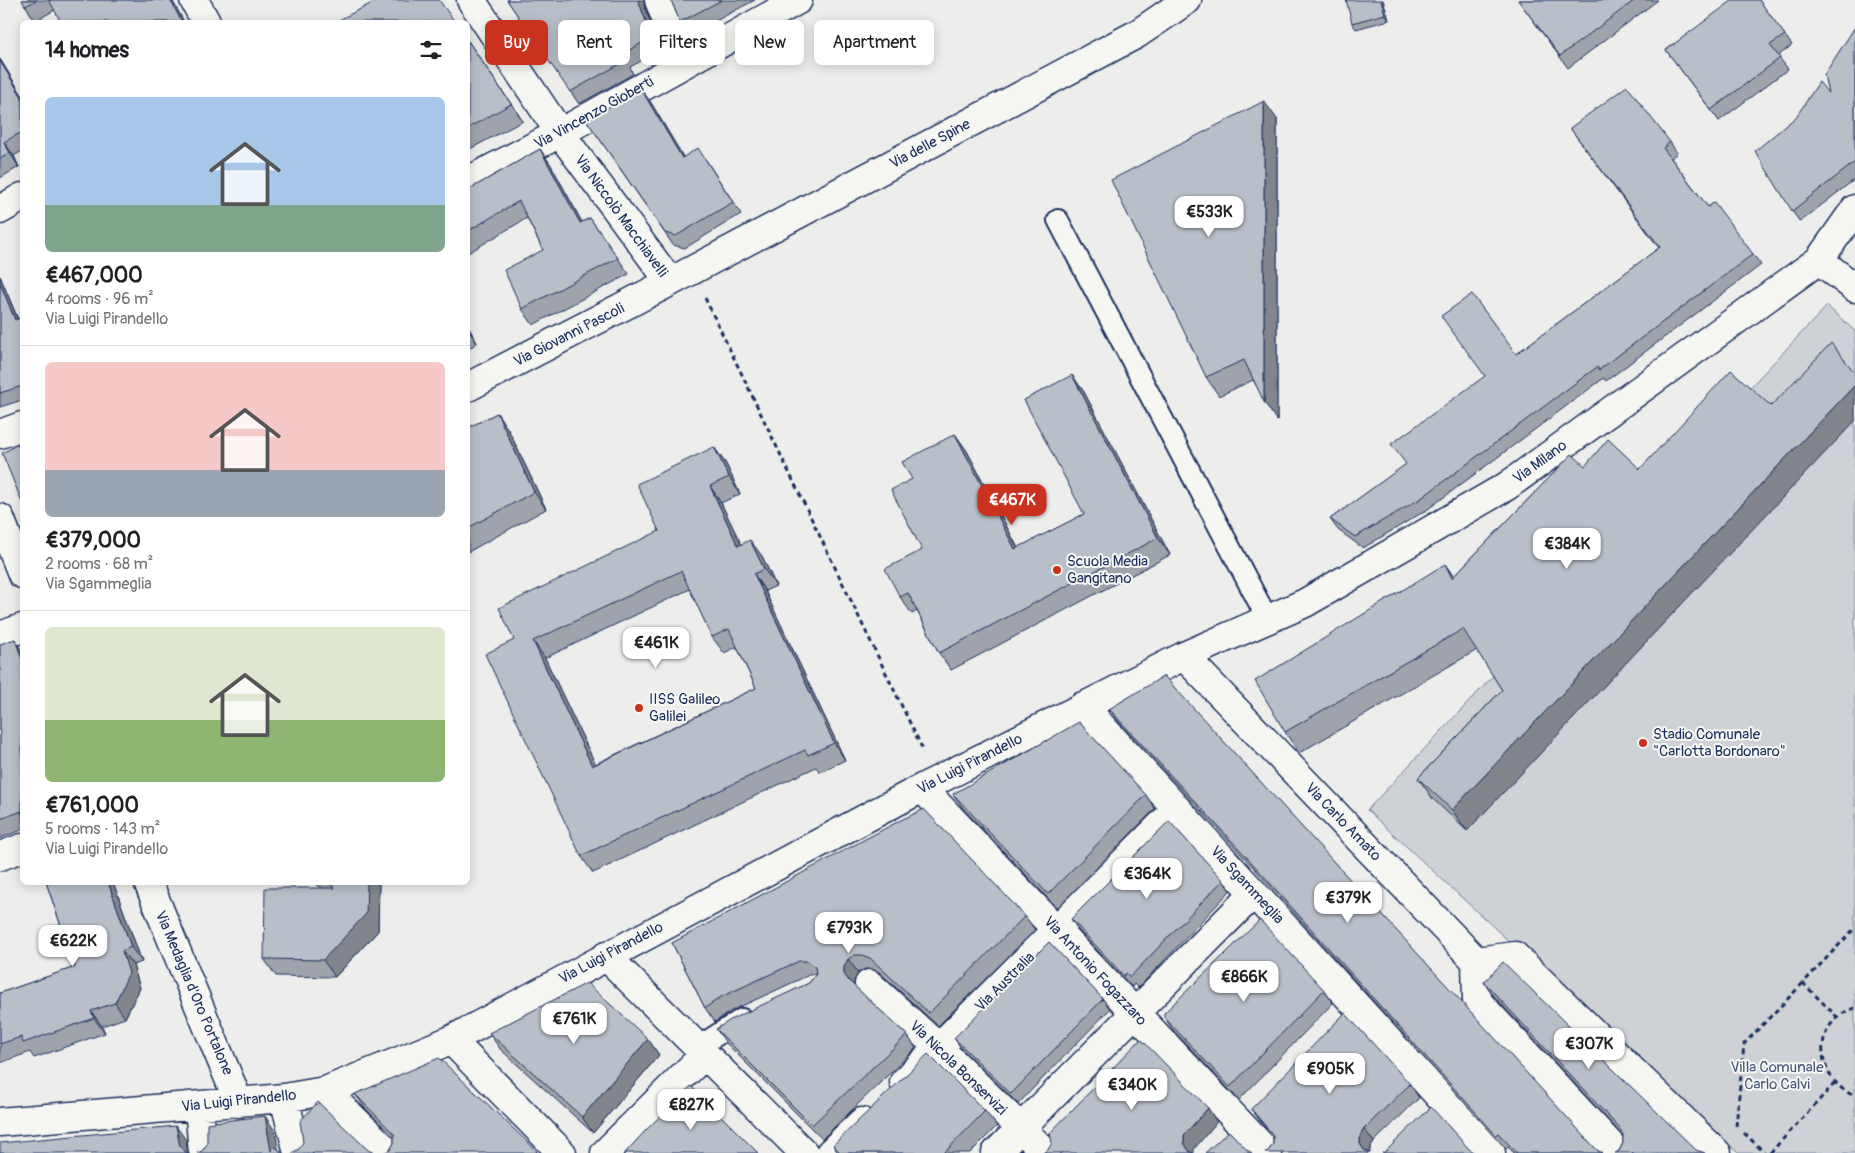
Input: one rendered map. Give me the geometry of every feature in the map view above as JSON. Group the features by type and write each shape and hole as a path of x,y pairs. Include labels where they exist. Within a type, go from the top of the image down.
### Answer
{"street":[{"path":"194,0 205,20"},
{"name":"Via Niccolò Macchiavelli","path":"471,0 560,133 681,276"},
{"path":"659,0 666,20"},
{"name":"Via Vincenzo Gioberti","path":"725,41 798,0"},
{"name":"Via delle Spine","path":"681,276 1137,34 1188,0"},
{"name":"Via Vincenzo Gioberti","path":"470,180 560,133 681,65"},
{"path":"0,210 20,198"},
{"name":"Via Milano","path":"1184,656 1267,618 1306,603 1507,486 1819,260 1855,209"},
{"path":"1819,260 1855,288"},
{"name":"Via Giovanni Pascoli","path":"470,386 681,276"},
{"path":"0,434 20,427"},
{"path":"0,518 20,569"},
{"path":"0,636 20,629"},
{"name":"Via Luigi Pirandello","path":"0,1122 239,1103 325,1091 451,1040 930,784 1184,656"},
{"name":"Via Carlo Amato","path":"1184,656 1476,961"},
{"name":"Via Sgammeglia","path":"1083,706 1492,1153"},
{"name":"Via Antonio Fogazzaro","path":"930,784 1056,930 1136,1014 1230,1131 1268,1153"},
{"name":"Via Australia","path":"830,1153 939,1048 1177,809"},
{"path":"0,856 20,849"},
{"name":"Via Medaglia d'Oro Portalone","path":"149,885 239,1103"},
{"path":"996,1153 1254,893"},
{"path":"606,956 804,1153"},
{"path":"1618,1153 1477,1001 1476,961 1516,956 1717,1153"},
{"name":"Via Nicola Bonservizi","path":"869,984 939,1048 1046,1153"},
{"path":"1334,1024 1354,1002"},
{"path":"451,1040 562,1153"},
{"path":"605,1153 701,1050"},
{"path":"325,1091 389,1153"},
{"path":"284,1098 298,1153"},
{"path":"1420,1118 1440,1098"},
{"path":"1230,1131 1259,1101"},
{"path":"199,1106 203,1153"}],"lane":[{"path":"1058,220 1267,618"},
{"path":"701,1050 736,1022 762,1010"}],"path":[{"path":"681,276 877,657 930,784"},
{"path":"1765,1153 1735,1125 1744,1044 1855,928"},
{"path":"1803,983 1838,1018"},
{"path":"1855,1008 1838,1018 1826,1034 1822,1050 1824,1066 1835,1083 1844,1091 1855,1096"},
{"path":"1770,1153 1835,1083"}],"green space":[{"name":"Stadio Comunale \"Carlotta Bordonaro\"","path":"1827,306 1855,331 1855,1153 1738,1153 1367,810 1494,675 1654,489"}],"building":[{"path":"22,0 37,0 25,6"},
{"path":"49,0 170,0 181,20 60,20"},
{"path":"378,0 439,0 454,20 339,20"},
{"path":"507,0 638,0 646,20 640,20 640,44 630,50 630,20 558,20 558,65 618,65 570,92 548,60 548,20 521,20"},
{"path":"671,0 722,0 684,20 679,20"},
{"path":"1346,0 1381,0 1385,14 1352,23"},
{"path":"1518,0 1635,0 1560,56"},
{"path":"1733,0 1759,0 1785,35 1770,45 1780,58 1711,110 1666,50"},
{"path":"1855,27 1855,162 1792,211 1755,151 1796,117 1819,82 1828,93 1824,75"},
{"path":"470,44 511,104 470,127"},
{"path":"0,61 20,94 20,133 4,142 10,153 0,159"},
{"path":"1627,86 1670,142 1663,148 1708,207 1714,202 1753,254 1599,370 1597,367 1420,499 1355,537 1330,519 1406,464 1391,444 1485,376 1441,316 1472,294 1516,354 1660,247 1570,128"},
{"path":"641,89 682,158 698,148 733,202 676,236 665,233 587,121 589,118"},
{"path":"1264,101 1264,402 1244,360 1206,377 1111,180"},
{"path":"540,149 580,223 590,218 618,258 522,309 504,270 543,250 519,201 470,230 470,189"},
{"path":"0,283 15,320 20,318 20,387 0,393"},
{"path":"1831,343 1855,373 1855,385 1452,810 1418,778 1502,690 1463,629 1285,732 1255,681 1445,564 1452,578 1572,454 1585,466 1608,439 1640,469 1731,370 1771,406"},
{"path":"1072,375 1158,538 939,653 908,593 900,597 885,569 922,550 891,490 912,479 902,462 955,434 1015,549 1084,514 1024,400"},
{"path":"497,413 534,492 470,527 470,427"},
{"path":"20,443 20,497 2,453"},
{"path":"714,447 729,477 710,486 738,546 750,540 764,569 754,574 834,743 808,755 805,750 581,856 485,654 514,640 499,608 659,531 637,484","holes":["681,571 712,637 729,629 756,688 592,766 533,641"]},
{"path":"15,639 20,653 20,812 0,819 0,644"},
{"path":"1164,676 1597,1150 1602,1153 1517,1153 1498,1133 1496,1135 1243,853 1109,709"},
{"path":"1079,722 1146,795 1048,894 953,794"},
{"path":"924,809 1025,916 929,1013 870,958 855,955 848,959 844,967 844,974 849,981 907,1035 812,1125 716,1029 732,1019 809,983 816,974 815,967 806,961 799,961 721,997 705,1008 672,943"},
{"path":"1169,821 1223,880 1130,977 1126,973 1124,976 1071,919"},
{"path":"47,885 109,885 131,947 122,951 129,973 115,1003 91,1011 94,1018 23,1043 21,1037 0,1044 0,993 75,967"},
{"path":"331,885 367,885 366,914 323,960 264,959 265,888 335,888"},
{"path":"1260,920 1324,990 1230,1087 1164,1017 1164,1013"},
{"path":"1049,942 1103,999 1011,1094 954,1038"},
{"path":"1503,962 1696,1150 1705,1153 1615,1153 1619,1151 1623,1143 1623,1135 1620,1129 1484,982"},
{"path":"587,983 648,1039 582,1117 489,1033"},
{"path":"1345,1013 1410,1084 1364,1129 1360,1136 1360,1144 1369,1153 1265,1153 1273,1144 1273,1135 1251,1109"},
{"path":"1141,1039 1208,1108 1184,1135 1184,1143 1189,1151 1193,1153 1043,1153 1047,1151 1052,1143 1050,1133"},
{"path":"928,1054 985,1111 944,1153 841,1153 833,1145"},
{"path":"439,1058 537,1151 535,1153 383,1153 390,1150 394,1143 394,1134 355,1094"},
{"path":"691,1086 758,1153 625,1153"},
{"path":"318,1102 368,1150 374,1153 292,1153 299,1149 303,1142 300,1121"},
{"path":"1431,1107 1470,1150 1475,1153 1382,1153 1386,1151"},
{"path":"265,1116 271,1151 275,1147 283,1153 197,1153 202,1151 207,1144 207,1123"},
{"path":"176,1126 180,1147 190,1153 0,1153 0,1143"},
{"path":"1229,1131 1252,1153 1205,1153"}],"place":[{"name":"Scuola Media Gangitano","path":"1057,570"},
{"name":"IISS Galileo Galilei","path":"639,708"},
{"name":"Stadio Comunale \"Carlotta Bordonaro\"","path":"1643,743"}],"park label":[{"name":"Villa Comunale Carlo Calvi","path":"1777,1076"}]}
